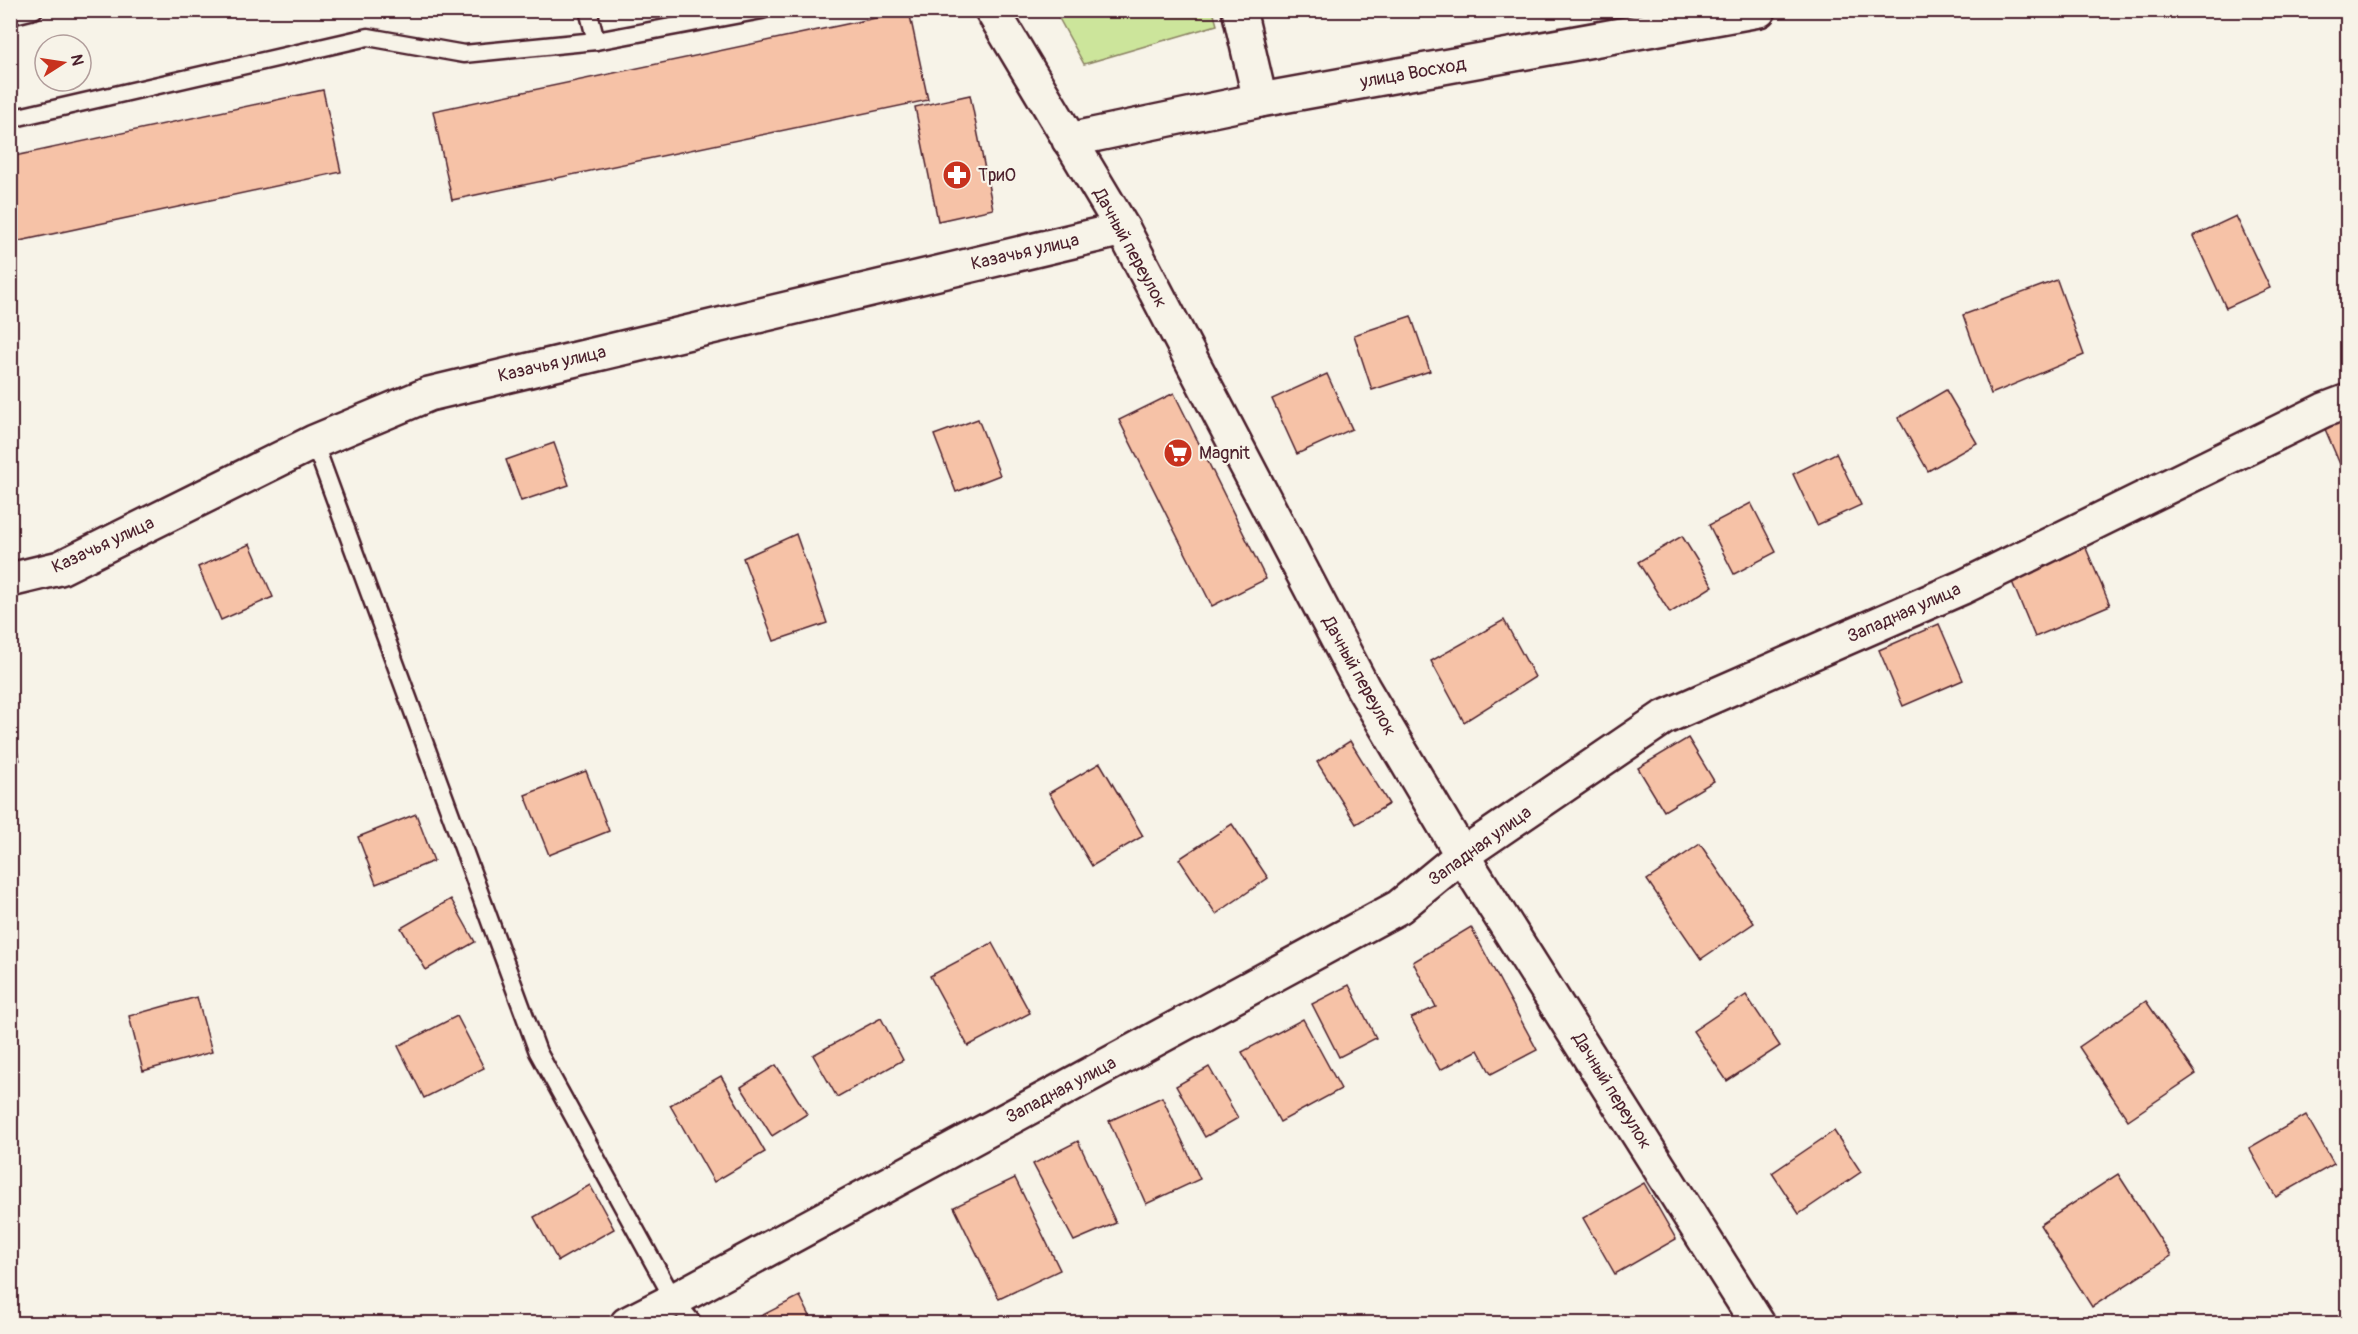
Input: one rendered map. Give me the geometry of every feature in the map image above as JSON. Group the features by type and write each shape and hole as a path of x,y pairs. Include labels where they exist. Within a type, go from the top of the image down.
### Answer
{"street":[{"name":"Дачный переулок","path":"992,10 1123,229 1363,688 1462,855 1758,1323"},
{"path":"1239,10 1260,100"},
{"name":"улица Восход","path":"1069,140 1260,100 1721,19 1759,10"},
{"name":"Казачья улица","path":"10,580 60,568 314,442 429,394 1123,229"},
{"name":"Западная улица","path":"627,1323 684,1312 1399,907 1462,855 1664,718 1964,587 2324,410 2348,401"}],"lane":[{"path":"10,16 34,10"},
{"path":"588,10 596,41"},
{"path":"10,119 368,37 464,54 596,41 762,10"},
{"path":"314,442 538,1052 684,1312"}],"green space":[{"path":"1055,11 1213,11 1217,25 1084,64"}],"building":[{"path":"909,11 928,100 452,200 433,111"},
{"path":"323,90 341,172 10,243 10,157"},
{"path":"970,95 993,209 938,221 915,107"},
{"path":"2236,216 2270,288 2226,308 2193,236"},
{"path":"2057,280 2084,355 1991,394 1963,315"},
{"path":"1411,316 1430,371 1372,390 1354,335"},
{"path":"1327,374 1352,429 1297,454 1272,399"},
{"path":"1946,390 1977,443 1928,471 1898,418"},
{"path":"1174,393 1266,579 1212,606 1119,420"},
{"path":"2348,411 2348,483 2322,422"},
{"path":"978,419 1000,475 956,492 934,435"},
{"path":"554,443 569,485 521,501 506,460"},
{"path":"1836,453 1861,505 1817,525 1793,474"},
{"path":"1751,503 1776,552 1734,574 1709,525"},
{"path":"796,534 827,623 774,641 743,558"},
{"path":"1682,536 1713,586 1670,613 1638,562"},
{"path":"250,544 273,597 221,620 198,567"},
{"path":"2085,546 2110,605 2035,637 2010,577"},
{"path":"1504,620 1535,677 1464,722 1431,661"},
{"path":"1939,624 1963,680 1903,706 1879,650"},
{"path":"10,731 20,760 10,763"},
{"path":"1688,738 1714,781 1664,811 1638,768"},
{"path":"1350,741 1389,804 1356,824 1317,762"},
{"path":"1100,763 1143,836 1092,866 1049,793"},
{"path":"586,771 609,831 549,855 525,795"},
{"path":"416,814 434,861 376,884 358,837"},
{"path":"1232,824 1268,878 1216,914 1179,859"},
{"path":"1700,844 1754,923 1701,959 1647,880"},
{"path":"451,899 475,942 426,970 401,928"},
{"path":"1471,927 1537,1050 1491,1074 1478,1050 1440,1070 1411,1018 1436,1007 1413,962"},
{"path":"992,943 1030,1013 968,1046 930,976"},
{"path":"1349,985 1376,1038 1339,1057 1312,1004"},
{"path":"1746,995 1780,1046 1727,1081 1693,1031"},
{"path":"197,997 212,1052 143,1071 129,1016"},
{"path":"2146,1001 2196,1074 2128,1120 2079,1047"},
{"path":"457,1016 484,1068 424,1098 398,1046"},
{"path":"881,1018 903,1060 837,1097 813,1055"},
{"path":"1303,1019 1341,1089 1280,1122 1242,1052"},
{"path":"776,1065 807,1114 772,1136 741,1087"},
{"path":"1209,1067 1238,1118 1205,1137 1176,1086"},
{"path":"721,1076 765,1152 714,1182 670,1105"},
{"path":"1162,1097 1200,1179 1146,1204 1109,1121"},
{"path":"2306,1115 2334,1164 2276,1197 2249,1148"},
{"path":"1834,1131 1861,1172 1799,1214 1772,1173"},
{"path":"1078,1141 1116,1223 1074,1241 1033,1164"},
{"path":"2118,1174 2171,1256 2092,1307 2040,1225"},
{"path":"1015,1178 1060,1270 999,1299 954,1207"},
{"path":"1644,1183 1676,1239 1615,1274 1583,1218"},
{"path":"590,1185 614,1229 558,1261 534,1217"},
{"path":"800,1296 814,1324 755,1324 753,1320"}],"place":[{"name":"ТриО","path":"957,175"},
{"name":"Magnit","path":"1178,453"}]}
